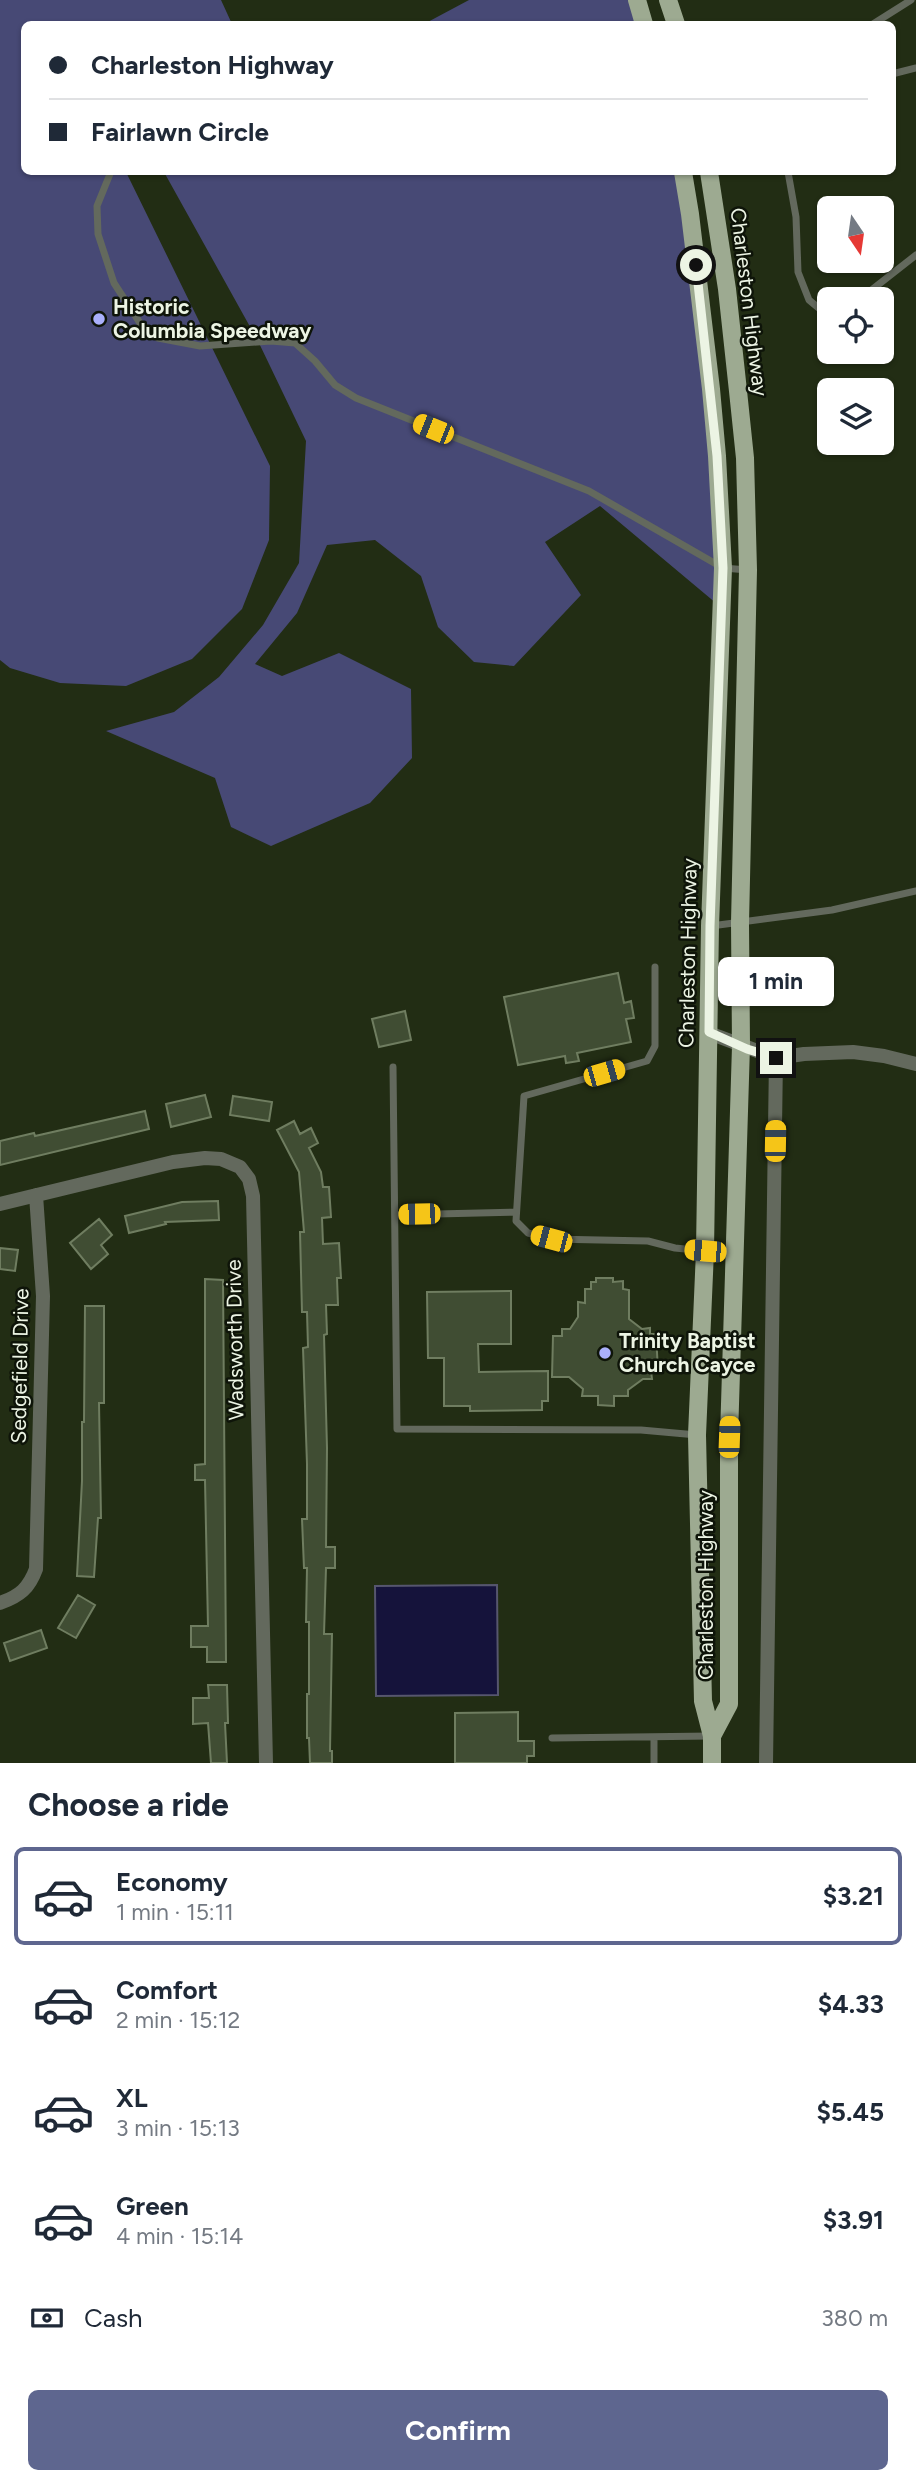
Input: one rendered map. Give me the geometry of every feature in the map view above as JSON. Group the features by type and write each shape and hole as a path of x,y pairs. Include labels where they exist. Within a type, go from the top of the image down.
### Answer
{"main road":[{"path":"637,0 643,21"},
{"path":"668,0 675,21"},
{"name":"Charleston Highway","path":"684,175 711,389 723,568 710,926 705,1251 697,1435 703,1701 712,1737 712,1763"},
{"name":"Charleston Highway","path":"709,175 727,289 741,418 748,570 740,923 741,1046 729,1437 729,1704 712,1737"}],"street":[{"path":"709,1032 776,1058 853,1052 916,1064"},
{"path":"766,1763 776,1058"},
{"name":"Wadsworth Drive","path":"0,1204 189,1159 222,1159 240,1167 249,1179 253,1196 266,1763"},
{"name":"Sedgefield Drive","path":"0,1603 22,1594 31,1583 36,1569 43,1296 36,1195"}],"lane":[{"path":"878,21 911,0"},
{"path":"896,73 916,68"},
{"path":"110,175 97,206 98,234 114,283 140,323 158,338 200,346 295,342 335,385 356,398 589,491 723,568 748,570"},
{"path":"789,175 796,217 798,272 809,300 817,307"},
{"path":"875,287 916,255"},
{"path":"710,926 832,909 916,891"},
{"path":"655,967 654,1046 647,1061 524,1096 516,1221 528,1233 551,1239 648,1241 675,1248 735,1254"},
{"path":"393,1067 397,1429 641,1430 697,1435"},
{"path":"395,1215 516,1212"},
{"path":"654,1737 654,1763"},
{"path":"552,1738 712,1737"}],"shaded area":[{"name":"Historic Columbia Speedway","path":"0,0 221,0 231,21 21,21 21,175 127,175 270,466 269,540 242,609 192,659 126,686 60,683 10,668 0,660"},
{"path":"469,0 637,0 643,21 430,21"},
{"path":"166,175 683,175 723,609 600,506 545,542 581,595 514,666 474,662 438,627 421,576 375,540 327,545 297,613 255,664 282,676 339,653 411,689 412,758 370,803 271,846 231,827 215,778 106,731 174,712 219,677 263,625 299,563 306,441 258,341"},
{"path":"497,1585 498,1695 376,1696 375,1586"}],"building":[{"path":"618,973 624,1003 631,1001 634,1018 626,1019 631,1042 577,1053 579,1061 566,1063 565,1056 518,1065 504,997"},
{"path":"405,1011 411,1040 379,1047 372,1019"},
{"path":"205,1095 211,1117 171,1127 166,1104"},
{"path":"233,1096 272,1102 269,1121 230,1115"},
{"path":"145,1111 149,1129 0,1165 0,1141 34,1133 35,1136"},
{"path":"294,1121 300,1134 311,1128 318,1143 309,1148 321,1172 323,1187 329,1187 331,1217 322,1218 323,1244 339,1243 341,1278 337,1278 338,1305 326,1305 327,1334 324,1335 326,1547 335,1547 335,1568 326,1568 324,1634 332,1634 332,1763 310,1763 307,1738 309,1622 306,1622 307,1568 304,1568 302,1519 307,1519 303,1348 308,1347 307,1312 302,1312 300,1232 304,1232 299,1172 277,1130"},
{"path":"218,1201 219,1220 165,1222 166,1224 129,1233 125,1216 182,1202"},
{"path":"99,1219 112,1235 101,1245 108,1254 91,1269 70,1243"},
{"path":"0,1248 18,1250 15,1271 0,1269"},
{"name":"Trinity Baptist Church Cayce","path":"596,1278 623,1281 623,1289 629,1290 629,1319 642,1329 650,1328 650,1334 656,1334 658,1371 651,1371 652,1379 643,1379 628,1390 628,1396 614,1396 614,1406 598,1405 598,1396 582,1396 583,1389 569,1377 552,1377 553,1336 562,1336 562,1329 570,1329 578,1317 578,1302 585,1303 585,1289 591,1289 591,1282 596,1282"},
{"path":"205,1279 223,1280 226,1662 207,1662 207,1647 191,1647 191,1626 208,1626 205,1480 195,1480 195,1465 205,1464"},
{"path":"511,1291 511,1344 478,1344 479,1372 548,1371 548,1401 542,1401 542,1410 470,1411 470,1406 444,1406 444,1358 428,1358 427,1292"},
{"path":"85,1306 104,1306 104,1403 99,1403 101,1518 98,1518 94,1577 77,1576 84,1422"},
{"path":"78,1595 95,1605 76,1638 58,1628"},
{"path":"41,1630 47,1648 10,1661 4,1643"},
{"path":"208,1685 227,1685 227,1763 211,1763 208,1723 193,1724 193,1698 209,1698"},
{"path":"518,1712 518,1741 534,1741 534,1756 527,1756 527,1763 455,1763 455,1713"}],"place":[{"name":"Historic Columbia Speedway","path":"99,319"},
{"name":"Trinity Baptist Church Cayce","path":"605,1353"}],"route":[{"path":"696,265 717,456 723,568 710,926 709,1032 747,1049 776,1058"}]}
